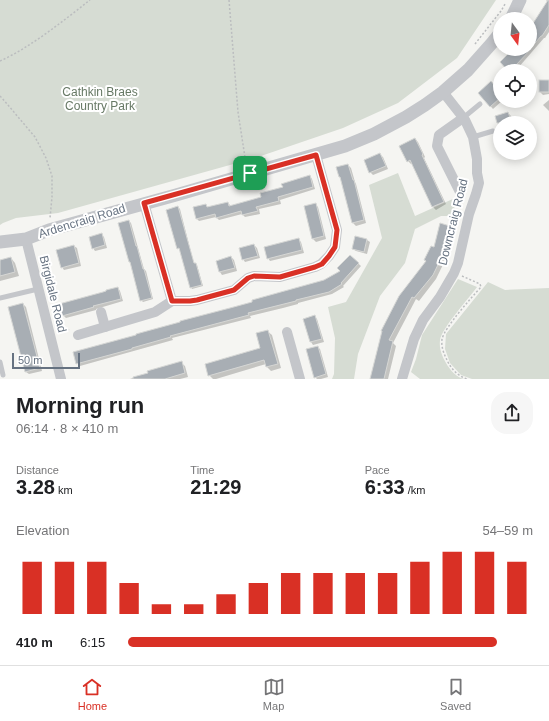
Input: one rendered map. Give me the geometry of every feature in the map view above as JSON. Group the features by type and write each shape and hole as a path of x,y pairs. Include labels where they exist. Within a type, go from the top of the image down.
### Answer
{"street":[{"path":"514,12 520,0"},
{"name":"Ardencraig Road","path":"0,242 26,239 49,230 345,146 374,134 426,105 468,70 493,42"},
{"name":"Downcraig Road","path":"402,379 414,339 423,320 440,296 458,263 469,214 479,182 473,137 463,118 443,92"},
{"path":"460,192 437,146 439,135 463,118"},
{"path":"78,335 155,312 172,301 197,300 234,290 248,278 254,276 280,277 322,264 335,247 337,230 316,155"},
{"path":"144,203 172,301"},
{"name":"Birgidale Road","path":"26,239 46,316 60,379"},
{"path":"101,312 105,327"},
{"path":"287,332 300,379"}],"lane":[{"path":"463,118 480,104"},
{"path":"473,137 493,131"},
{"path":"0,298 38,289"},
{"path":"0,362 3,375"}],"path":[{"path":"0,61 22,49 57,26 90,0"},
{"path":"229,0 238,112 246,164 250,173"},
{"path":"472,49 508,0"},
{"path":"0,96 36,137 46,158 52,176 50,218"},
{"path":"454,272 480,284 481,287 446,330 442,340 442,350 453,370 461,377 467,379"},
{"path":"46,316 78,335"}],"green space":[{"name":"Cathkin Braes Country Park","path":"0,0 496,0 457,58 398,103 343,128 255,158 58,213 16,218 0,225"},
{"path":"398,173 415,216 455,198 454,216 441,216 415,229 405,263 380,296 358,354 354,379 332,379 334,374 335,338 328,307 346,302 382,238 369,185"},
{"path":"458,279 477,287 446,328 440,340 440,346 446,363 456,375 464,379 420,379 411,372 422,335"},
{"path":"488,282 505,290 549,288 549,379 472,379 461,375 450,363 445,349 446,334"}],"building":[{"path":"549,0 549,25 537,41 537,17"},
{"path":"506,56 524,56 517,64 502,64 500,62"},
{"path":"539,80 549,80 549,92 539,92"},
{"path":"491,81 493,83 493,104 490,107 478,93"},
{"path":"508,112 509,116 495,116"},
{"path":"415,138 444,202 432,207 410,160 407,162 399,146"},
{"path":"380,153 386,166 369,173 364,160"},
{"path":"348,164 354,180 364,220 352,223 336,167"},
{"path":"310,175 313,187 278,197 279,201 256,207 258,211 242,215 241,211 216,218 215,214 196,219 193,207 206,204 207,207 228,202 229,206 261,197 260,193 283,187 281,184"},
{"path":"316,203 324,236 312,239 304,206"},
{"path":"178,206 194,263 196,263 202,285 190,288 179,248 177,249 166,210"},
{"path":"129,220 152,298 140,301 118,223"},
{"path":"440,223 453,227 449,242 433,275 414,298 412,297 389,340 393,341 384,379 370,379 381,331 399,296 426,261 424,260 431,246 434,247"},
{"path":"102,233 105,245 92,249 89,237"},
{"path":"355,236 367,239 364,252 352,249"},
{"path":"299,238 302,250 267,259 264,247"},
{"path":"254,244 258,256 242,260 239,248"},
{"path":"74,245 79,263 61,268 56,250"},
{"path":"350,255 359,263 341,283 342,284 329,292 248,313 249,315 170,336 171,337 132,349 76,364 73,352 252,302 252,300 324,280 340,271 337,268"},
{"path":"231,256 235,268 219,272 216,261"},
{"path":"11,257 15,272 0,276 0,260"},
{"path":"118,287 121,299 62,316 59,304"},
{"path":"23,303 40,368 25,372 8,307"},
{"path":"315,315 322,339 310,342 303,319"},
{"path":"268,330 278,364 266,367 264,360 208,376 205,364 260,348 256,333"},
{"path":"318,346 326,374 314,378 306,349"},
{"path":"182,361 185,373 165,379 133,379 133,377 148,373 147,371"}],"route":[{"path":"316,155 337,230 335,247 322,264 315,267 280,277 254,276 248,278 234,290 197,300 172,301 144,203 250,173 316,155"}]}
